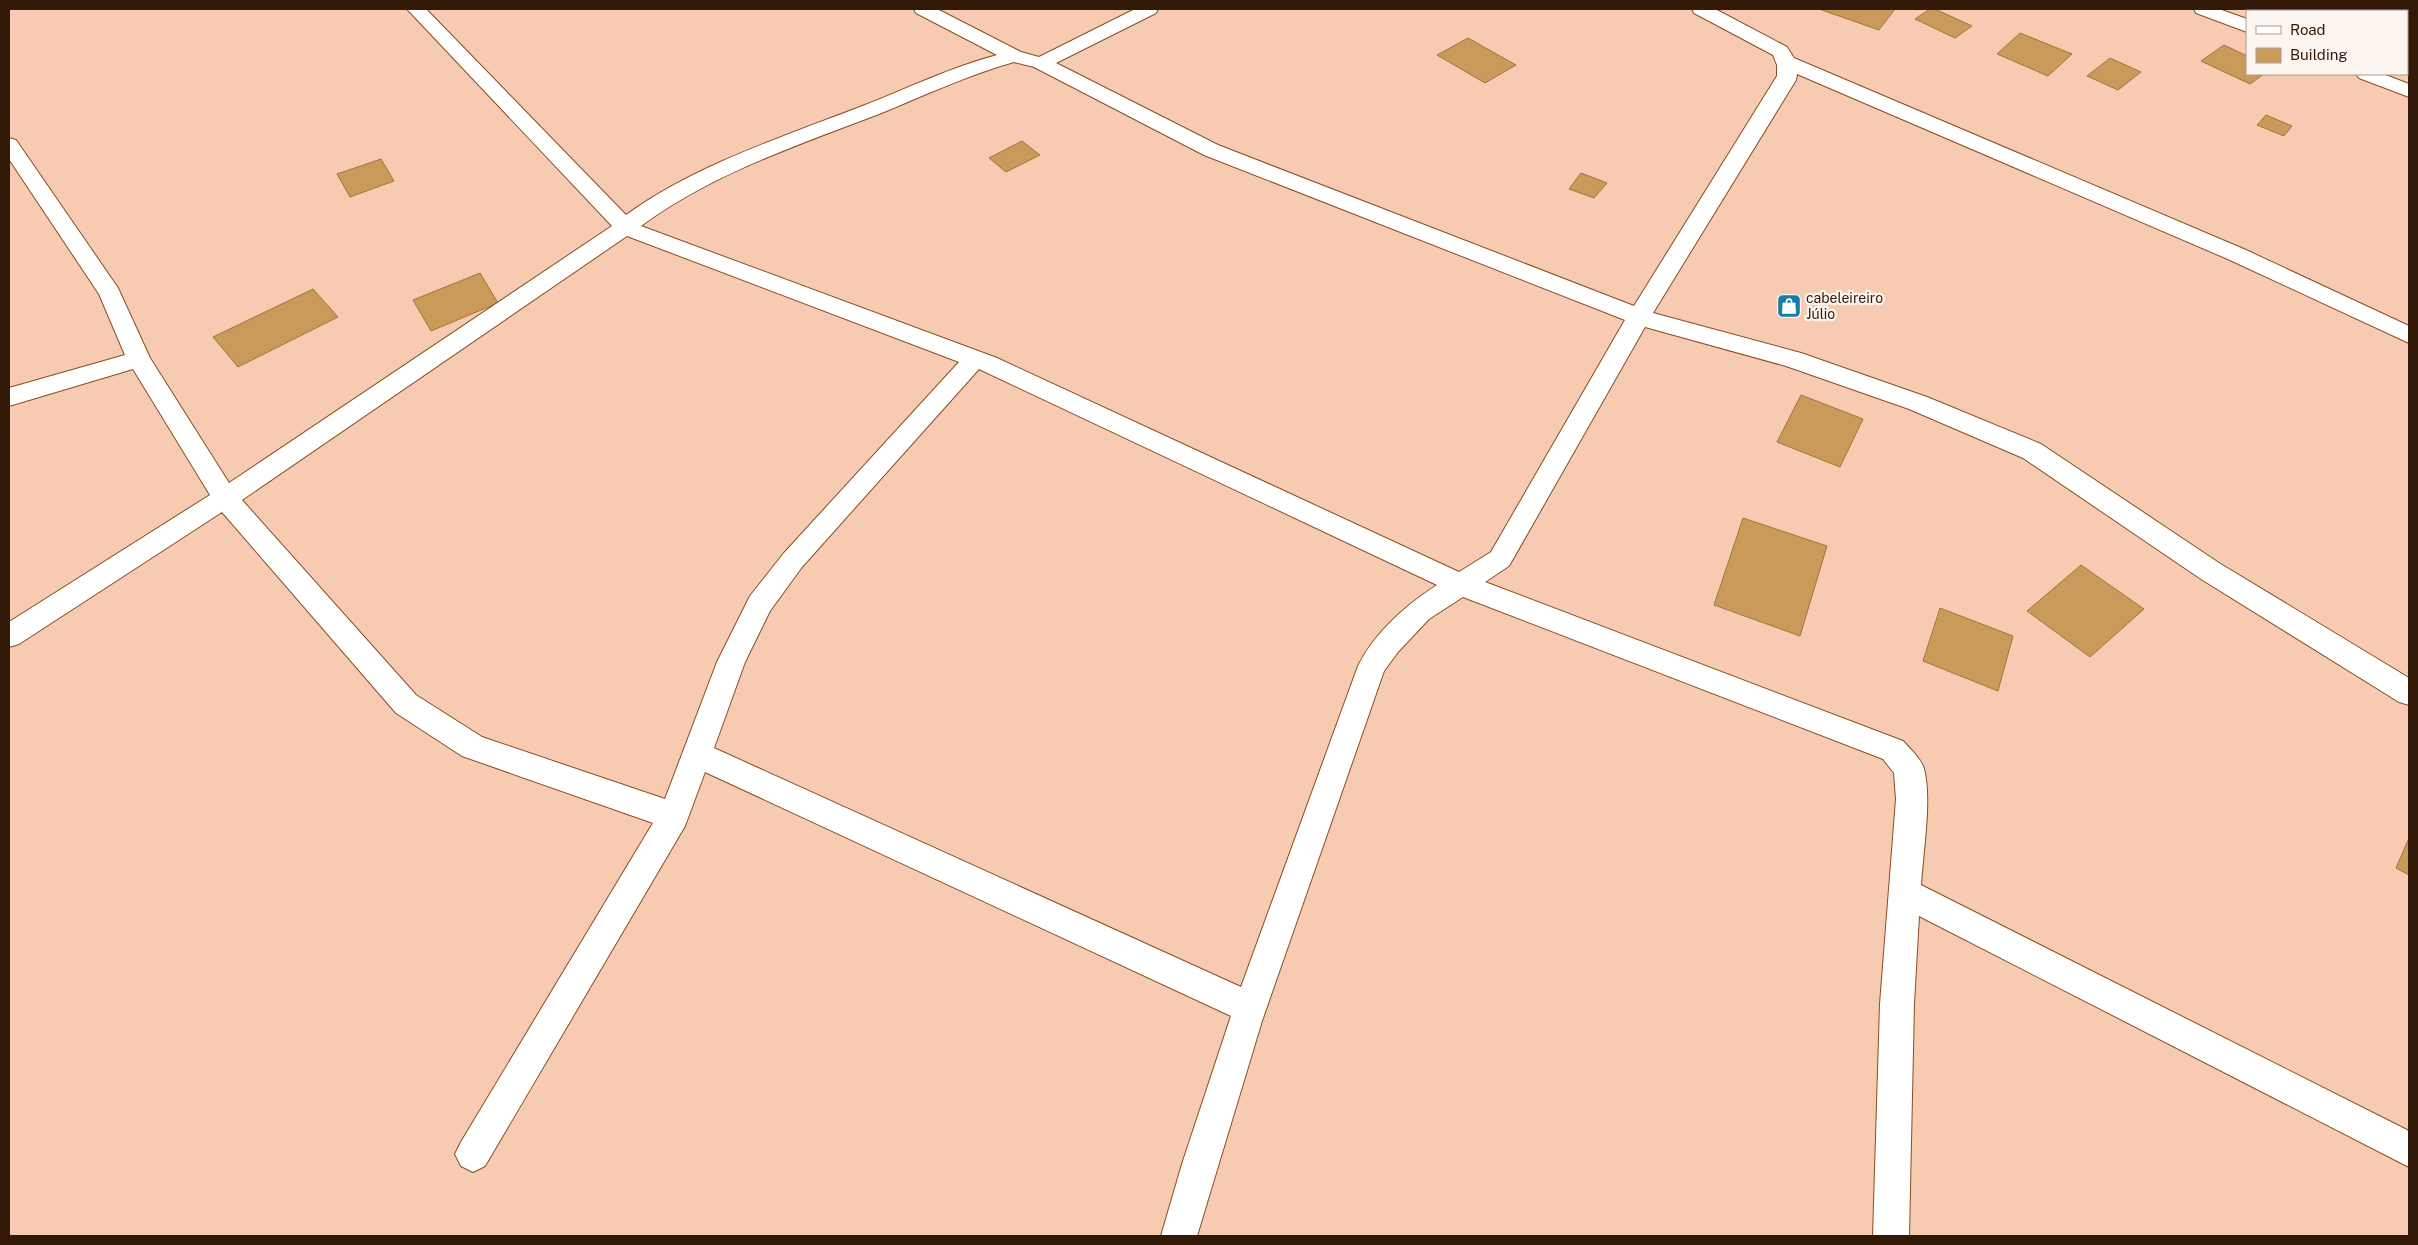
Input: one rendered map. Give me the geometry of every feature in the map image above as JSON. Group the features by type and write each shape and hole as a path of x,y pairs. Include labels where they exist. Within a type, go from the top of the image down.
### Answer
{"street":[{"path":"416,9 626,228 975,359 1462,585 1893,750 1909,768 1911,799 1897,1004 1892,1236"},
{"path":"923,9 1014,56 1041,63 1211,150 1639,317 1793,358 1918,403 2032,451 2210,571 2409,693"},
{"path":"1041,63 1149,9"},
{"path":"1179,1236 1193,1184 1250,1008 1372,666 1388,644 1419,611 1500,559 1639,317 1786,80 1789,71 1787,62 1780,51 1701,9"},
{"path":"2203,9 2246,26"},
{"path":"9,636 225,498 626,228 652,207 698,182 783,145 996,61 1014,56"},
{"path":"1787,62 2238,255 2409,335"},
{"path":"2369,75 2409,91"},
{"path":"10,150 110,293 139,359 225,498 406,704 472,746 674,816"},
{"path":"9,397 139,359"},
{"path":"474,1154 674,816 731,662 760,604 793,560 975,359"},
{"path":"696,754 1250,1008"},
{"path":"1904,892 2409,1150"}],"building":[{"path":"1819,9 1895,9 1879,30"},
{"path":"1930,9 1935,9 1972,26 1955,38 1915,19"},
{"path":"2020,33 2072,54 2048,76 1997,54"},
{"path":"1468,38 1516,65 1485,83 1437,55"},
{"path":"2224,45 2246,56 2246,75 2263,75 2250,84 2201,61"},
{"path":"2110,58 2141,72 2118,90 2087,76"},
{"path":"2266,115 2292,126 2284,136 2257,125"},
{"path":"1022,141 1040,155 1006,172 989,158"},
{"path":"381,159 394,181 350,197 337,174"},
{"path":"1581,173 1607,183 1594,198 1569,189"},
{"path":"480,273 498,303 431,331 413,300"},
{"path":"313,289 338,317 238,367 213,337"},
{"path":"1801,395 1863,419 1840,467 1777,442"},
{"path":"1743,518 1827,546 1800,636 1714,605"},
{"path":"2081,565 2144,609 2090,657 2027,611"},
{"path":"1940,608 2013,636 1998,691 1923,661"},
{"path":"2409,838 2409,875 2396,868"}],"place":[{"name":"cabeleireiro Júlio","path":"1789,306"}]}
